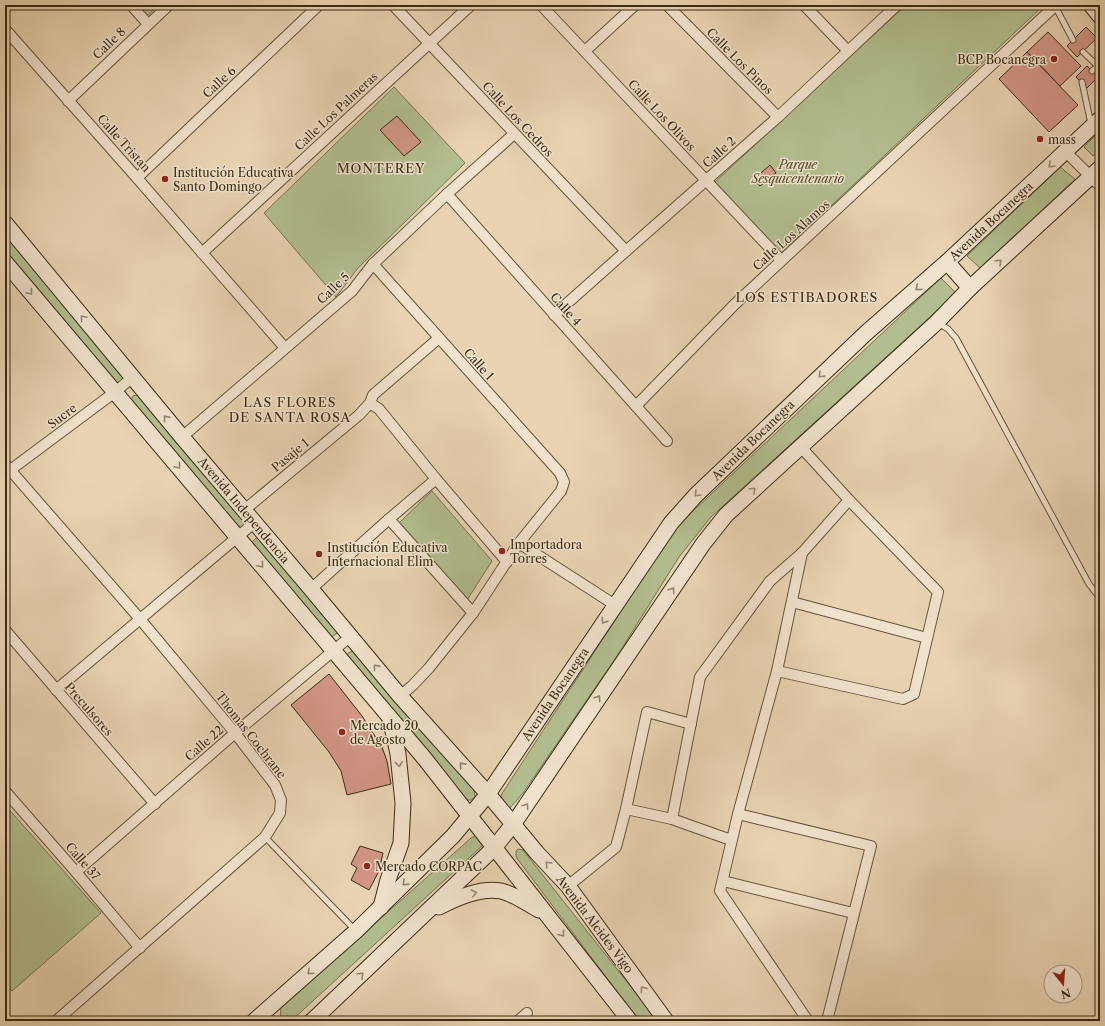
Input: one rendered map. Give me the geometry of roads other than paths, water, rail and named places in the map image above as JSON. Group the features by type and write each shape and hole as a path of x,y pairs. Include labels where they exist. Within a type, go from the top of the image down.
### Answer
{"main road":[{"path":"1091,5 1100,16"},
{"name":"Avenida Bocanegra","path":"254,1021 356,931 453,836 488,794 670,523 696,495 866,333 947,262 1096,123"},
{"path":"312,1021 494,848 514,823 703,544 726,515 937,322 970,288 1097,177"},
{"name":"Avenida Independencia","path":"5,223 243,511 312,589 400,696 488,794"},
{"name":"Avenida Independencia","path":"5,262 334,650 469,816"},
{"path":"947,262 970,288"},
{"path":"380,907 401,843 403,803 398,754 393,731 386,713"},
{"name":"Avenida Alcides Vigo","path":"488,794 514,823 537,853 568,886 666,1021"},
{"path":"469,816 630,1021"},
{"path":"425,913 458,897 482,892 501,891 546,914"}],"street":[{"path":"131,5 148,24"},
{"name":"Calle 8","path":"68,101 169,5"},
{"name":"Calle 6","path":"137,178 319,5"},
{"name":"Calle Los Cedros","path":"393,5 626,251"},
{"name":"Calle Los Palmeras","path":"202,253 471,5"},
{"name":"Calle Los Olivos","path":"542,5 781,260"},
{"path":"585,51 635,5"},
{"name":"Calle Los Pinos","path":"667,5 778,117"},
{"path":"804,5 848,51"},
{"name":"Calle 2","path":"554,315 778,117 897,5"},
{"name":"Calle Los Alamos","path":"636,406 734,305 781,260 1055,6"},
{"name":"Calle Tristan","path":"5,29 285,348"},
{"name":"Calle 5","path":"182,437 352,291 373,264 447,194 514,134"},
{"path":"1065,151 1097,177"},
{"name":"Calle 4","path":"447,194 666,441"},
{"name":"Calle 1","path":"373,264 560,473 564,482 562,491 519,543"},
{"name":"Pasaje 1","path":"243,511 359,415 370,403 373,396 439,338"},
{"name":"Sucre","path":"7,469 115,392 133,377"},
{"path":"370,403 379,409 507,562"},
{"path":"777,671 903,699 914,694 938,592 849,500 800,446"},
{"name":"Thomas Cochrane","path":"7,469 140,619 235,733 276,785 281,800 280,813 265,837 56,1021"},
{"path":"312,589 389,519 436,479"},
{"path":"672,819 700,677 770,581 802,553 849,500"},
{"path":"389,519 474,613"},
{"path":"56,690 254,522"},
{"path":"400,696 413,685 474,613 519,543 615,605"},
{"path":"802,553 777,671 731,840 720,891 808,1021"},
{"path":"792,602 927,638"},
{"name":"Preculsores","path":"5,630 155,804"},
{"name":"Calle 22","path":"76,872 235,733 351,636"},
{"path":"568,886 616,847 626,809 647,712 691,724"},
{"name":"Calle 37","path":"5,791 140,948"},
{"path":"626,809 672,819 731,840"},
{"path":"738,814 871,846 827,1021"},
{"path":"723,881 853,913"},
{"path":"518,1021 527,1013"}],"lane":[{"path":"1055,6 1072,40"},
{"path":"1083,52 1099,67 1092,71"},
{"path":"1082,82 1096,123"},
{"path":"937,322 956,338 1089,584 1100,598"},
{"path":"265,837 356,931"}],"place":[{"name":"BCP Bocanegra","path":"1054,59"},
{"name":"mass","path":"1040,139"},
{"name":"Institución Educativa Santo Domingo","path":"165,179"},
{"name":"Importadora Torres","path":"502,551"},
{"name":"Institución Educativa Internacional Elim","path":"319,554"},
{"name":"Mercado 20 de Agosto","path":"342,732"},
{"name":"Mercado CORPAC","path":"367,866"}],"district":[{"name":"MONTEREY","path":"381,168"},
{"name":"LOS ESTIBADORES","path":"807,297"},
{"name":"LAS FLORES DE SANTA ROSA","path":"290,410"}],"park label":[{"name":"Parque Sesquicentenario","path":"798,171"}]}
